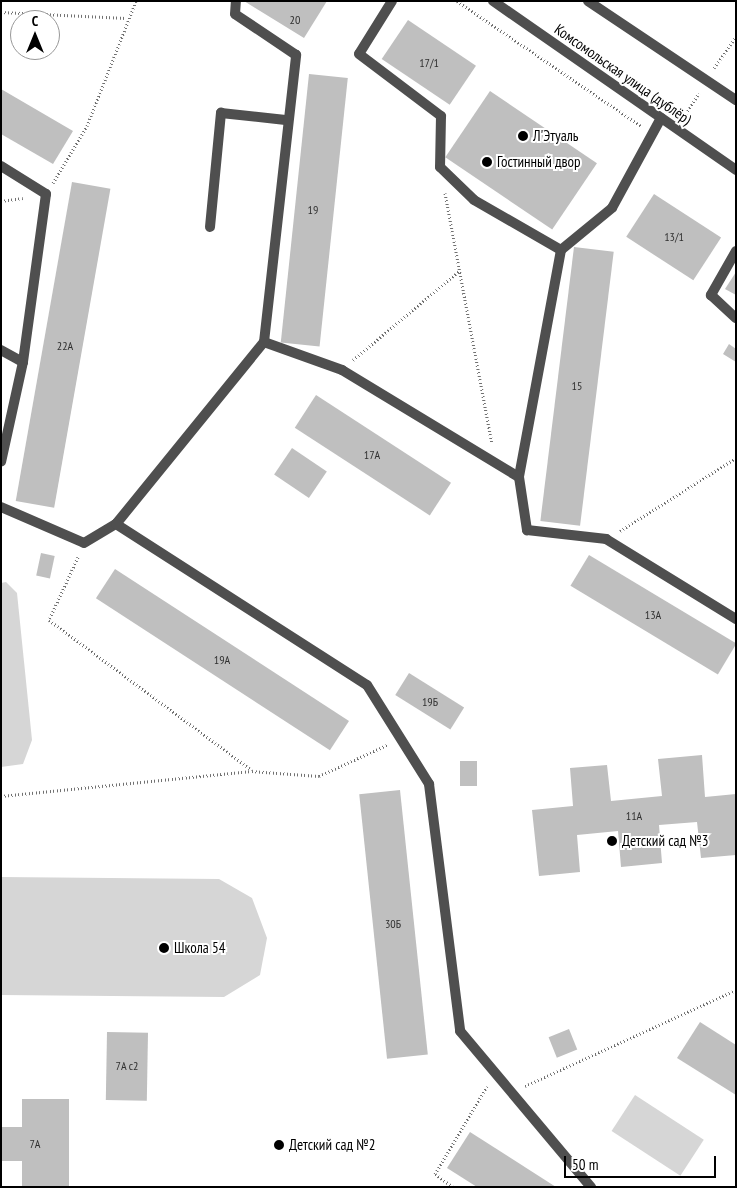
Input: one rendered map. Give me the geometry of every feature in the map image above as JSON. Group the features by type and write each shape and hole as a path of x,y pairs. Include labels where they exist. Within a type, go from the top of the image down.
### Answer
{"street":[{"path":"1,507 84,544 116,524 264,342 286,120 296,55 235,14 236,1"},
{"path":"392,1 358,54 441,116 440,168 474,200 561,250"},
{"name":"Комсомольская улица (дублёр)","path":"493,1 736,170"},
{"path":"594,3 736,100"},
{"path":"210,227 221,113 286,120"},
{"path":"661,118 612,208 561,250 519,478 527,530 606,539 736,619"},
{"path":"1,166 46,194 23,362 1,462"},
{"path":"736,251 711,295 736,318"},
{"path":"264,342 342,370 519,478"},
{"path":"1,350 23,362"},
{"path":"116,524 367,685 403,738 429,784 460,1030 591,1187"}],"path":[{"path":"46,194 87,126 126,18 136,1"},
{"path":"457,1 653,134"},
{"path":"1,12 126,18"},
{"path":"440,168 496,464"},
{"path":"342,370 460,270"},
{"path":"606,539 736,458"},
{"path":"84,544 49,620 252,771"},
{"path":"1,796 252,771 319,776 403,738"},
{"path":"511,1092 736,990"},
{"path":"453,1187 435,1174 495,1072"}],"shaded area":[{"path":"6,582 17,593 32,740 23,764 1,767 1,583"},
{"path":"1,877 219,879 252,898 267,938 260,975 224,997 1,995"},
{"path":"635,1095 704,1140 680,1176 612,1131"}],"building":[{"path":"244,1 327,1 304,38"},
{"path":"408,20 476,66 450,105 382,59"},
{"path":"309,74 348,78 320,347 281,343"},
{"path":"1,89 73,131 53,164 1,134"},
{"name":"Гостинный двор","path":"490,91 597,163 552,229 445,157"},
{"path":"72,182 110,189 54,508 16,501"},
{"path":"654,194 721,238 693,280 626,237"},
{"path":"574,247 614,252 580,526 540,521"},
{"path":"736,272 736,295 725,289"},
{"path":"729,344 736,349 736,362 723,354"},
{"path":"316,395 451,483 430,515 295,428"},
{"path":"292,448 327,471 309,498 274,475"},
{"path":"41,553 55,556 50,578 36,575"},
{"path":"589,555 736,643 718,674 570,586"},
{"path":"115,569 349,721 330,750 96,598"},
{"path":"409,673 464,707 450,729 395,695"},
{"path":"702,755 705,797 736,794 736,855 701,858 697,822 659,825 662,863 621,867 618,831 577,835 580,872 539,876 532,810 573,806 570,768 607,765 611,801 662,796 658,759"},
{"path":"460,761 477,761 477,786 460,786"},
{"path":"400,790 428,1055 387,1059 359,794"},
{"path":"700,1022 736,1045 736,1095 677,1058"},
{"path":"569,1029 577,1049 557,1058 549,1037"},
{"path":"107,1032 148,1033 147,1101 106,1100"},
{"path":"22,1099 69,1099 69,1187 22,1187 22,1161 1,1161 1,1127 22,1127"},
{"path":"470,1132 556,1187 477,1187 447,1168"}],"place":[{"name":"Л'Этуаль","path":"523,136"},
{"name":"Гостинный двор","path":"487,162"},
{"name":"Детский сад №3","path":"612,841"},
{"name":"Школа 54","path":"164,948"},
{"name":"Детский сад №2","path":"279,1145"}]}
